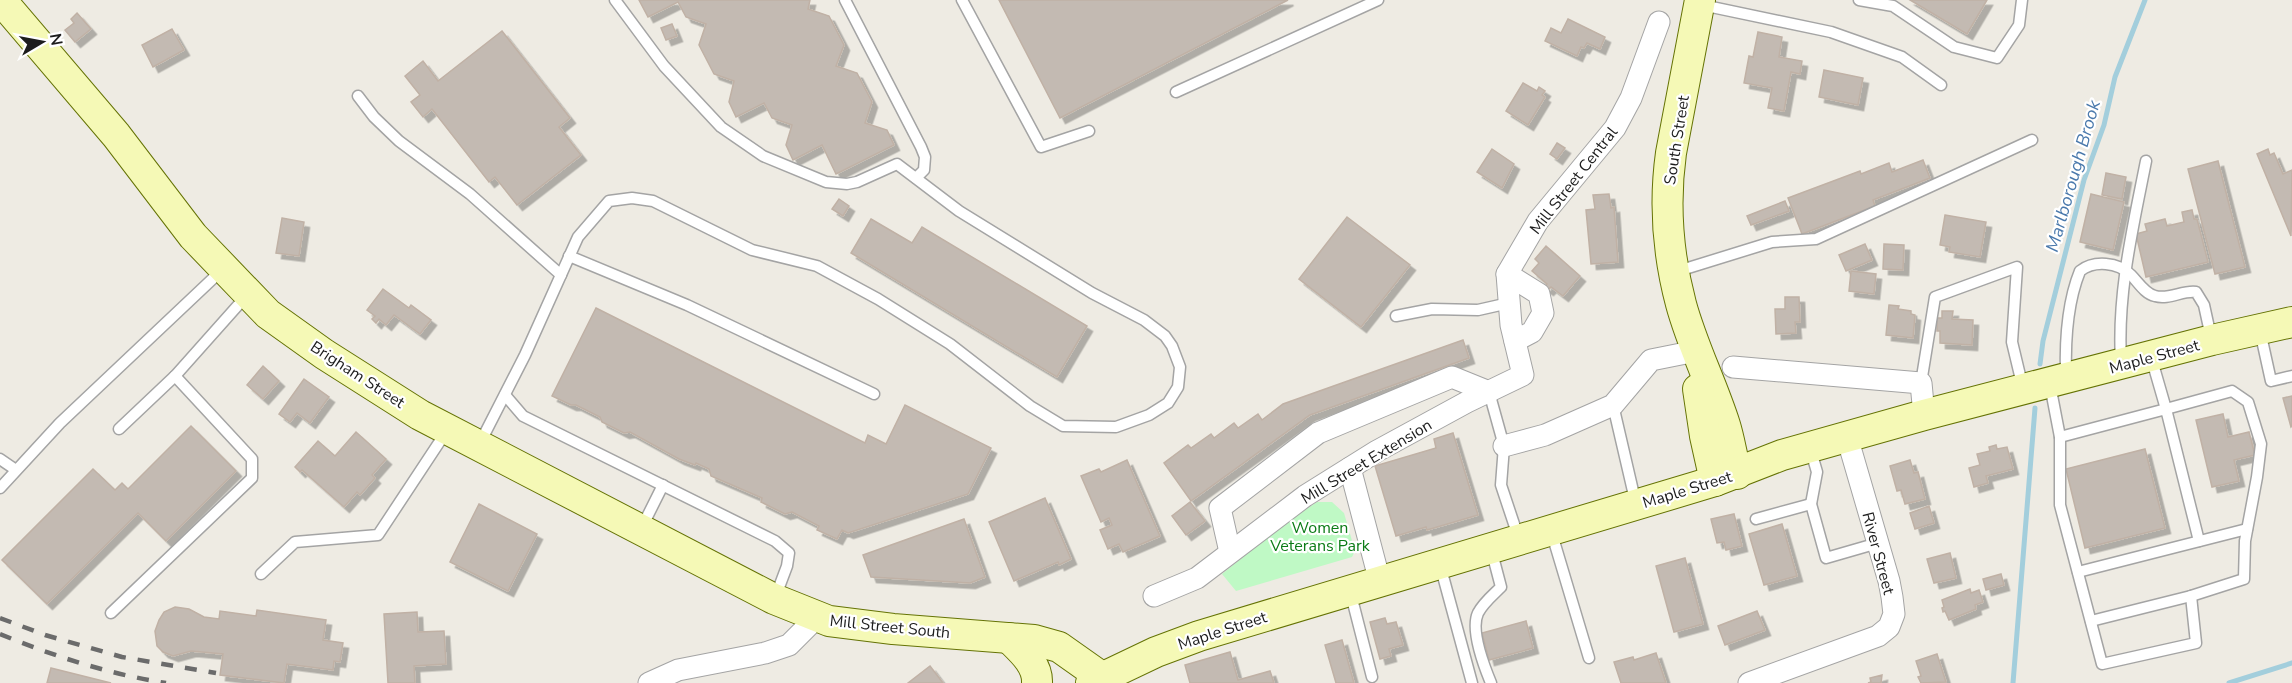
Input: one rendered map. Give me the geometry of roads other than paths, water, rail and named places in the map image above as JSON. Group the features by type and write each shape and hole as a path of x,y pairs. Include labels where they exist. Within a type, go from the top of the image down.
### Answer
{"main road":[{"name":"Brigham Street","path":"1,0 116,135 193,236 268,314 324,354 420,415 774,599 818,616"},
{"name":"South Street","path":"1699,2 1668,176 1667,215 1675,272 1726,478"},
{"name":"South Street","path":"1685,315 1691,352 1716,433"},
{"name":"Maple Street","path":"1101,681 1156,652 1199,636 1726,478 1796,451 2212,340 2292,322"},
{"path":"1650,501 1689,472 1716,433 1740,442 1766,456 1796,451"},
{"name":"Mill Street South","path":"818,616 829,621 893,629 1034,640 1059,647 1101,681"},
{"path":"1009,638 1029,657 1037,683"}],"street":[{"name":"Mill Street Central","path":"1507,274 1538,221 1615,128 1631,98 1659,22"},
{"path":"1507,274 1539,294 1543,313 1532,332 1515,341 1509,303 1507,274"},
{"name":"Mill Street Extension","path":"1154,596 1197,578 1305,496 1377,451 1523,375 1515,341"},
{"path":"1504,446 1545,435 1613,405 1652,360 1691,352"},
{"path":"1733,367 1921,383 1924,415"},
{"path":"1230,552 1220,508 1318,433 1452,377 1489,392"},
{"name":"River Street","path":"1749,683 1878,636 1889,627 1894,614 1892,597 1846,437"},
{"path":"1350,468 1380,582"},
{"name":"Mill Street South","path":"648,683 678,670 765,653 789,645 818,616"}],"lane":[{"path":"479,446 578,237 609,201 632,198 652,201 752,250 817,266 878,299 950,344 1030,406 1063,426 1116,427 1149,415 1168,403 1178,387 1180,367 1172,346 1164,336 1144,320 1092,293 959,211 897,164 857,182 847,184 826,182 763,156 721,127 664,66 615,0"},
{"path":"845,0 925,157 924,170 916,178"},
{"path":"962,0 1041,147 1089,130"},
{"path":"1176,92 1378,0"},
{"path":"1859,0 1893,6 1954,47 1997,58 2019,25 2022,0"},
{"path":"1699,2 1831,32 1902,57 1941,85"},
{"path":"358,96 374,117 399,141 470,194 561,275"},
{"path":"1675,272 1772,242 1816,239 2032,140"},
{"path":"2121,364 2120,328 2124,270 2146,161"},
{"path":"569,256 687,304 874,394"},
{"path":"2047,383 2068,320 2080,271 2093,264 2107,264 2124,270 2148,293 2156,297 2196,292 2204,305 2212,340"},
{"path":"1921,383 1935,297 2017,267 2012,342 2047,383 2060,437 2060,505 2102,664 2196,643 2191,596"},
{"path":"0,488 60,423 223,269"},
{"path":"119,429 175,376 248,294"},
{"path":"1396,316 1431,309 1478,310 1509,303"},
{"path":"2260,330 2271,381 2292,376"},
{"path":"2151,357 2199,541"},
{"path":"111,613 252,478 252,459 175,376"},
{"path":"2060,437 2232,391 2248,402 2261,444 2245,541 2244,579 2191,596 2091,621"},
{"path":"1489,392 1504,446 1501,484 1520,540"},
{"path":"505,395 523,416 775,541 789,552 787,566 774,599"},
{"path":"1613,405 1650,501"},
{"path":"261,574 295,543 378,535 448,430"},
{"path":"1796,451 1817,472 1811,504 1826,558 1878,543"},
{"path":"0,459 16,471"},
{"path":"641,530 663,485"},
{"path":"1756,519 1811,504"},
{"path":"2078,572 2247,529"},
{"path":"1551,531 1589,658"},
{"path":"1491,549 1501,587 1478,613 1475,629 1491,683"},
{"path":"1440,564 1472,683"},
{"path":"1350,591 1372,677"}],"waterway":[{"name":"Marlborough Brook","path":"2040,364 2043,341 2084,180 2104,125 2115,77 2145,0"},
{"name":"Marlborough Brook","path":"2013,683 2035,408"},
{"path":"2229,683 2292,663"}],"railway":[{"path":"0,618 45,635 122,657 216,673"},
{"path":"0,634 82,663 123,675 166,683"}],"park label":[{"name":"Women Veterans Park","path":"1320,536"}]}
